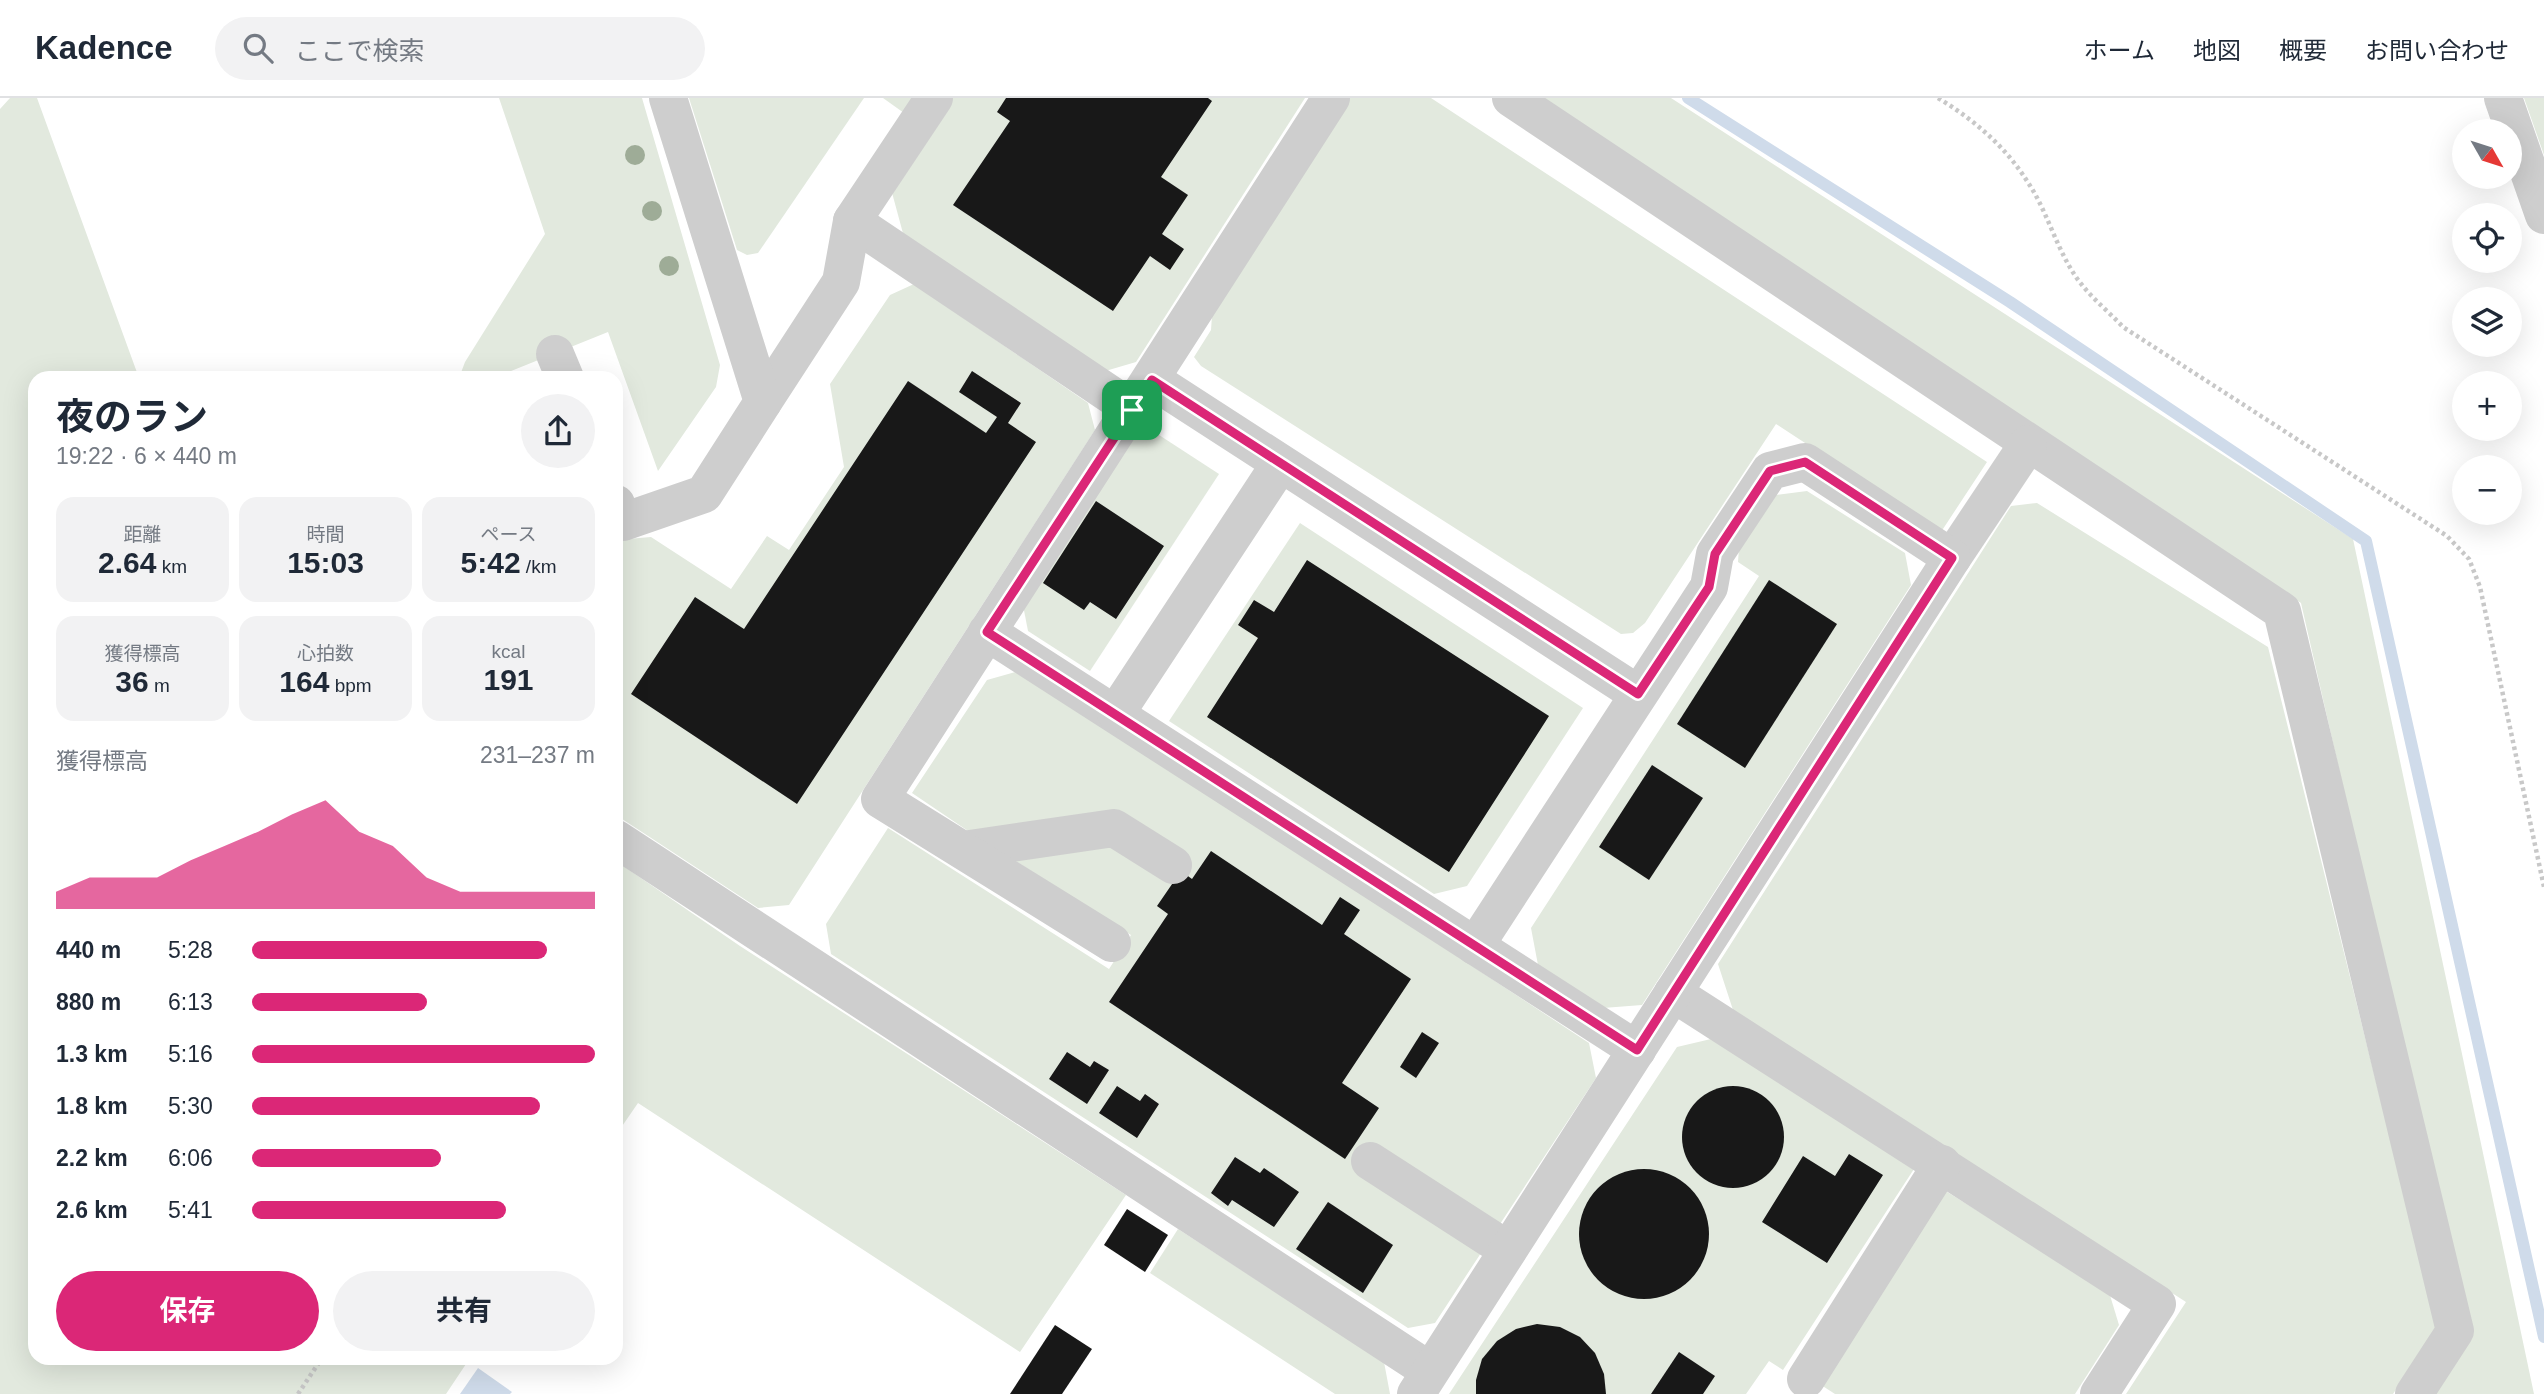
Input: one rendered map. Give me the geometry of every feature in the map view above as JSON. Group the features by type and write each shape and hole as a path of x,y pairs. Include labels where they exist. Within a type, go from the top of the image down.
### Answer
{"lane":[{"path":"668,98 763,402"},
{"path":"623,522 704,494 841,282 852,221 934,98"},
{"path":"1112,943 880,799 1331,98"},
{"path":"1511,98 2282,611 2455,1331 2414,1394"},
{"path":"2503,98 2544,215"},
{"path":"852,221 1142,395 1280,464 1638,694"},
{"path":"623,844 1423,1382 2028,444"},
{"path":"1475,946 1709,587 1715,554 1770,471 1805,462 1952,558"},
{"path":"1116,713 1280,464"},
{"path":"987,632 1637,1050"},
{"path":"963,850 1114,828 1173,865"},
{"path":"1673,993 2157,1304 2099,1394"},
{"path":"1370,1161 1508,1250"},
{"path":"1806,1378 1942,1164"}],"path":[{"path":"1938,98 1965,114 2001,147 2028,182 2081,284 2123,327 2447,536 2469,559 2480,587 2544,887"},
{"path":"298,1394 317,1365"}],"shaded area":[{"path":"10,98 37,98 136,371 28,371 28,1365 465,1365 446,1394 0,1394 0,109"},
{"path":"499,98 642,98 720,365 716,387 658,471 608,332 511,371 462,371 545,234"},
{"path":"689,98 864,98 758,253 747,255 737,250"},
{"path":"883,98 914,98 904,113"},
{"path":"951,98 1305,98 1136,362 1102,372 904,237 891,189"},
{"path":"1346,98 1431,98 1987,462 1941,532 1776,424 1645,623 1633,633 1621,634 1201,366 1194,357 1211,330 1213,301"},
{"path":"1540,98 1671,98 2353,539 2534,1394 2435,1394 2470,1341 2301,603"},
{"path":"2524,98 2544,98 2544,155"},
{"path":"914,284 1088,403 1095,430 789,905 758,908 623,820 623,539 651,537 731,589 767,536 789,550 844,467 830,384 890,295"},
{"path":"1139,422 1219,474 1090,671 1028,631 1022,600"},
{"path":"1807,491 1905,553 1911,585 1642,1005 1603,1008 1538,965 1531,928 1759,576 1738,562 1739,548 1775,495"},
{"path":"2037,503 2268,647 2437,1327 2393,1394 2126,1394 2186,1302 1733,1010 1718,964 2011,506"},
{"path":"1300,523 1583,708 1467,886 1434,894 1169,721"},
{"path":"1022,670 1589,1043 1596,1078 1435,1323 1408,1328 831,954 826,924 888,828 1109,969 1131,935 1003,853 1114,818 977,837 912,793 987,680"},
{"path":"623,866 740,946 1126,1195 1020,1352 638,1103 623,1125"},
{"path":"1711,1039 1914,1169 1783,1370 1769,1361 1746,1394 1449,1394 1677,1047"},
{"path":"1944,1190 2109,1292 2119,1325 2075,1394 1835,1394 1818,1383"},
{"path":"1178,1229 1384,1362 1390,1394 1335,1394 1150,1273"}],"water":[{"path":"478,1368 512,1392 460,1394"}],"building":[{"path":"1006,98 1208,98 1212,101 1161,177 1188,195 1162,234 1184,249 1170,270 1150,256 1113,311 953,205 1010,121 997,112"},
{"path":"972,371 1021,403 1008,423 1036,442 797,804 631,694 695,597 744,629 908,381 986,433 997,417 959,392"},
{"path":"1096,501 1164,546 1116,619 1090,602 1084,610 1043,583"},
{"path":"1307,560 1549,716 1449,872 1207,717 1258,638 1238,625 1254,600 1274,612"},
{"path":"1769,580 1837,624 1745,768 1677,724"},
{"path":"1652,765 1703,798 1649,880 1599,847"},
{"path":"1211,851 1322,925 1340,897 1360,910 1344,934 1411,979 1342,1083 1379,1108 1345,1159 1109,1002 1168,914 1157,906 1181,871 1192,879"},
{"path":"1422,1032 1439,1043 1416,1078 1400,1067"},
{"path":"1067,1052 1090,1067 1094,1061 1109,1070 1087,1104 1049,1079"},
{"path":"1117,1086 1140,1101 1145,1094 1159,1104 1137,1138 1099,1113"},
{"path":"1733,1086 1752,1090 1769,1101 1780,1118 1784,1137 1780,1156 1769,1173 1752,1184 1733,1188 1714,1184 1697,1173 1686,1156 1682,1137 1686,1118 1697,1101 1714,1090"},
{"path":"1849,1154 1883,1175 1827,1263 1762,1222 1803,1156 1835,1176"},
{"path":"1235,1157 1260,1173 1264,1168 1299,1192 1274,1227 1232,1200 1228,1206 1211,1193"},
{"path":"1644,1169 1669,1174 1690,1188 1704,1209 1709,1234 1704,1259 1690,1280 1669,1294 1644,1299 1619,1294 1598,1280 1584,1259 1579,1234 1584,1209 1598,1188 1619,1174"},
{"path":"1328,1202 1393,1245 1363,1293 1296,1249"},
{"path":"1127,1209 1168,1235 1145,1272 1104,1245"},
{"path":"1537,1324 1560,1327 1580,1337 1595,1353 1604,1374 1606,1394 1476,1394 1476,1380 1482,1359 1497,1341 1516,1329"},
{"path":"1055,1325 1092,1349 1062,1394 1010,1394"},
{"path":"1679,1352 1715,1376 1703,1394 1651,1394"}],"waterway":[{"path":"1688,98 2010,302 2366,541 2544,1337"}],"route":[{"path":"1152,380 1638,694 1709,587 1715,554 1770,471 1805,462 1952,558 1637,1050 987,632 1132,410 1152,380"}]}
